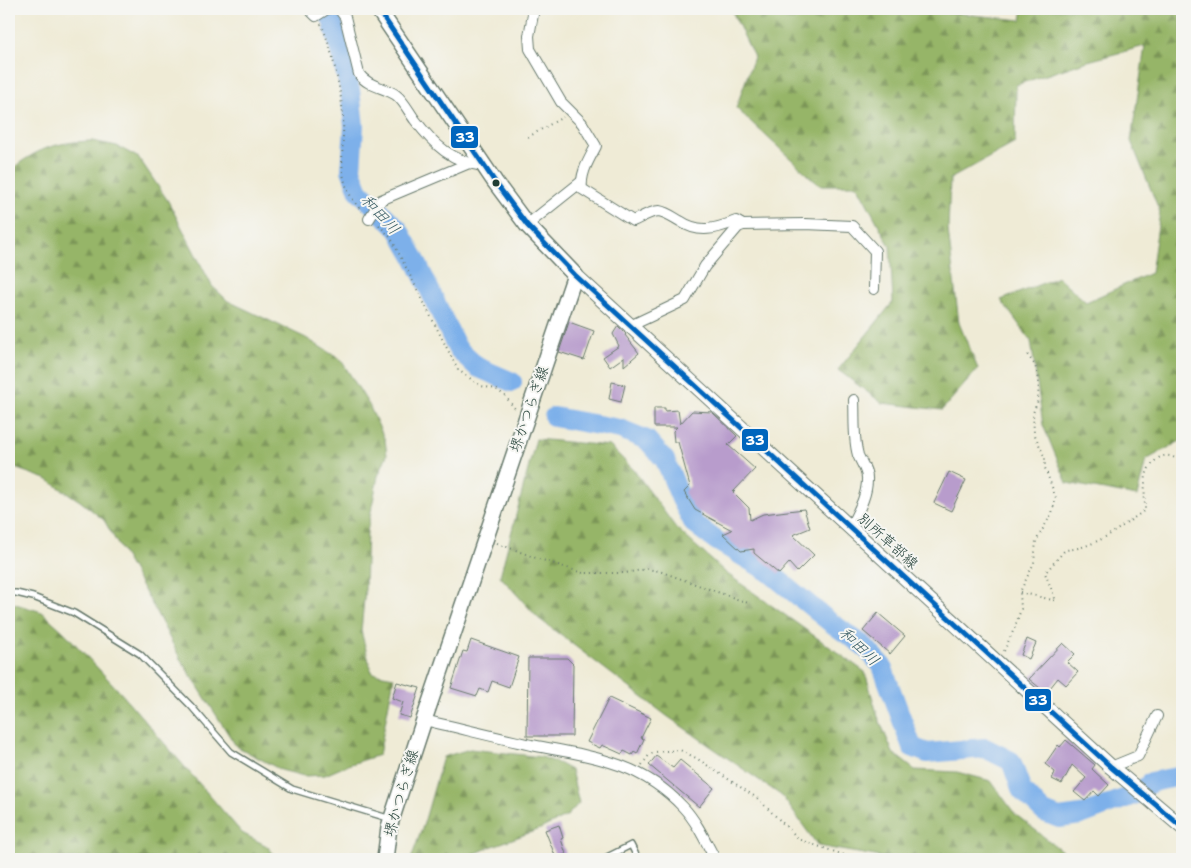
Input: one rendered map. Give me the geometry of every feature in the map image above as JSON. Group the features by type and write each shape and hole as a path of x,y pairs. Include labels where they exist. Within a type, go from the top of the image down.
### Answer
{"main road":[{"path":"378,9 484,166 527,225 574,275"},
{"name":"堺かつらぎ線","path":"385,859 391,820 574,275"},
{"name":"別所草部線","path":"574,275 1111,767 1182,827"}],"street":[{"path":"313,12 326,9"},
{"path":"339,9 345,17 363,80 395,95 421,128 440,148 467,164 484,166"},
{"path":"534,9 529,36 530,49 561,102 582,122 596,146 585,168 581,182 582,189 633,221 658,211 688,225 705,229 718,228 736,221 743,225"},
{"path":"369,219 381,200 467,164"},
{"path":"527,225 581,182"},
{"path":"630,326 685,300 705,266 738,227 743,225 805,224 852,226 875,251 874,289"},
{"path":"850,528 864,495 867,482 867,475 858,456 854,400"},
{"path":"1111,767 1138,756 1157,716"},
{"path":"424,720 532,745 574,752 612,762 653,780 684,808 700,831 715,859"}],"lane":[{"path":"9,593 33,597 74,613 140,654 232,752 292,789 391,820"},
{"path":"603,859 631,846 638,859"}],"path":[{"path":"313,12 324,31 341,98 343,118 341,161 343,178 354,203 369,219 385,230 391,238 458,370 481,386 496,389 505,396 525,422"},
{"path":"528,137 571,112"},
{"path":"998,664 1021,609 1020,592 1034,563 1036,541 1052,512 1056,498 1045,468 1045,458 1034,433 1033,413 1038,400 1038,379 1035,365 1026,353"},
{"path":"1020,592 1056,601 1045,573 1065,550 1073,550 1108,536 1145,510 1145,483 1148,470 1159,458 1166,455 1174,456 1182,462"},
{"path":"485,538 536,558 583,573 625,573 647,569 659,570 748,603"},
{"path":"639,774 643,762 649,755 662,751 680,750 696,758 757,798 800,840 850,857 864,859"}],"green space":[{"path":"731,9 917,9 1021,20 1023,9 1182,9 1182,440 1146,460 1137,496 1067,483 1043,425 1031,341 1001,300 1058,277 1086,302 1151,273 1160,212 1131,141 1145,46 1088,61 1016,85 1015,143 950,179 948,230 959,323 978,369 942,410 882,403 838,370 893,302 890,246 857,185 819,185 736,108 754,57"},
{"path":"92,141 117,146 139,158 168,201 212,286 228,301 306,338 341,360 369,405 385,440 387,455 378,476 367,532 361,631 372,673 394,677 379,755 325,775 304,776 281,770 236,746 181,660 104,520 80,501 46,479 9,466 9,171 29,157 48,148 68,143"},
{"path":"536,439 610,446 634,470 676,528 726,573 865,672 878,717 893,753 915,770 957,772 991,781 1015,814 1072,859 892,859 818,846 782,796 667,716 538,618 500,576"},
{"path":"9,602 42,612 65,633 120,692 242,833 267,846 278,859 9,859"},
{"path":"470,749 542,757 560,764 571,770 579,803 567,816 540,829 463,859 411,859 424,823 443,757"}],"building":[{"path":"569,322 594,331 584,360 559,352"},
{"path":"618,326 639,353 624,366 624,357 610,367 603,357 619,346 613,334"},
{"path":"612,382 625,385 621,402 609,399"},
{"path":"654,408 665,408 665,411 678,410 680,424 692,411 712,412 737,436 728,445 755,469 733,492 749,508 750,520 763,514 804,509 810,528 793,535 814,555 797,572 789,563 779,574 754,553 754,549 741,551 723,534 732,530 695,510 684,492 690,486 678,442 674,442 673,431 677,427 654,427"},
{"path":"949,472 966,480 951,511 934,503"},
{"path":"878,613 905,636 890,654 863,631"},
{"path":"1027,639 1036,643 1029,659 1021,655"},
{"path":"471,640 519,657 509,687 492,681 488,692 480,689 477,696 451,688 463,651 467,652"},
{"path":"1063,643 1075,654 1067,662 1078,672 1066,685 1058,678 1046,693 1029,679"},
{"path":"528,658 567,658 573,664 572,736 527,736"},
{"path":"397,682 420,688 410,718 399,715 403,702 392,698"},
{"path":"609,698 651,718 641,738 644,739 637,754 634,752 632,755 624,751 622,754 602,745 600,748 587,742"},
{"path":"1066,740 1095,765 1092,769 1109,785 1099,796 1094,791 1085,801 1074,792 1086,778 1072,765 1062,784 1052,779 1055,772 1045,764 1058,745 1060,747"},
{"path":"656,756 673,768 680,760 714,788 699,807 649,765"},
{"path":"559,825 566,854 556,858 545,830"}],"waterway":[{"name":"和田川","path":"324,9 332,19 350,90 354,126 351,170 359,191 398,229 415,259 457,348 477,367 512,382"},
{"name":"和田川","path":"554,417 620,429 647,440 665,460 681,499 694,524 717,541 769,572 830,622 864,646 882,666 912,747 927,753 985,748 1011,761 1022,791 1044,812 1059,818 1081,815 1139,793 1151,782 1182,776"}],"transit line":[{"name":"33","path":"378,9 495,182 527,225 575,275 1111,767 1182,827"}]}
